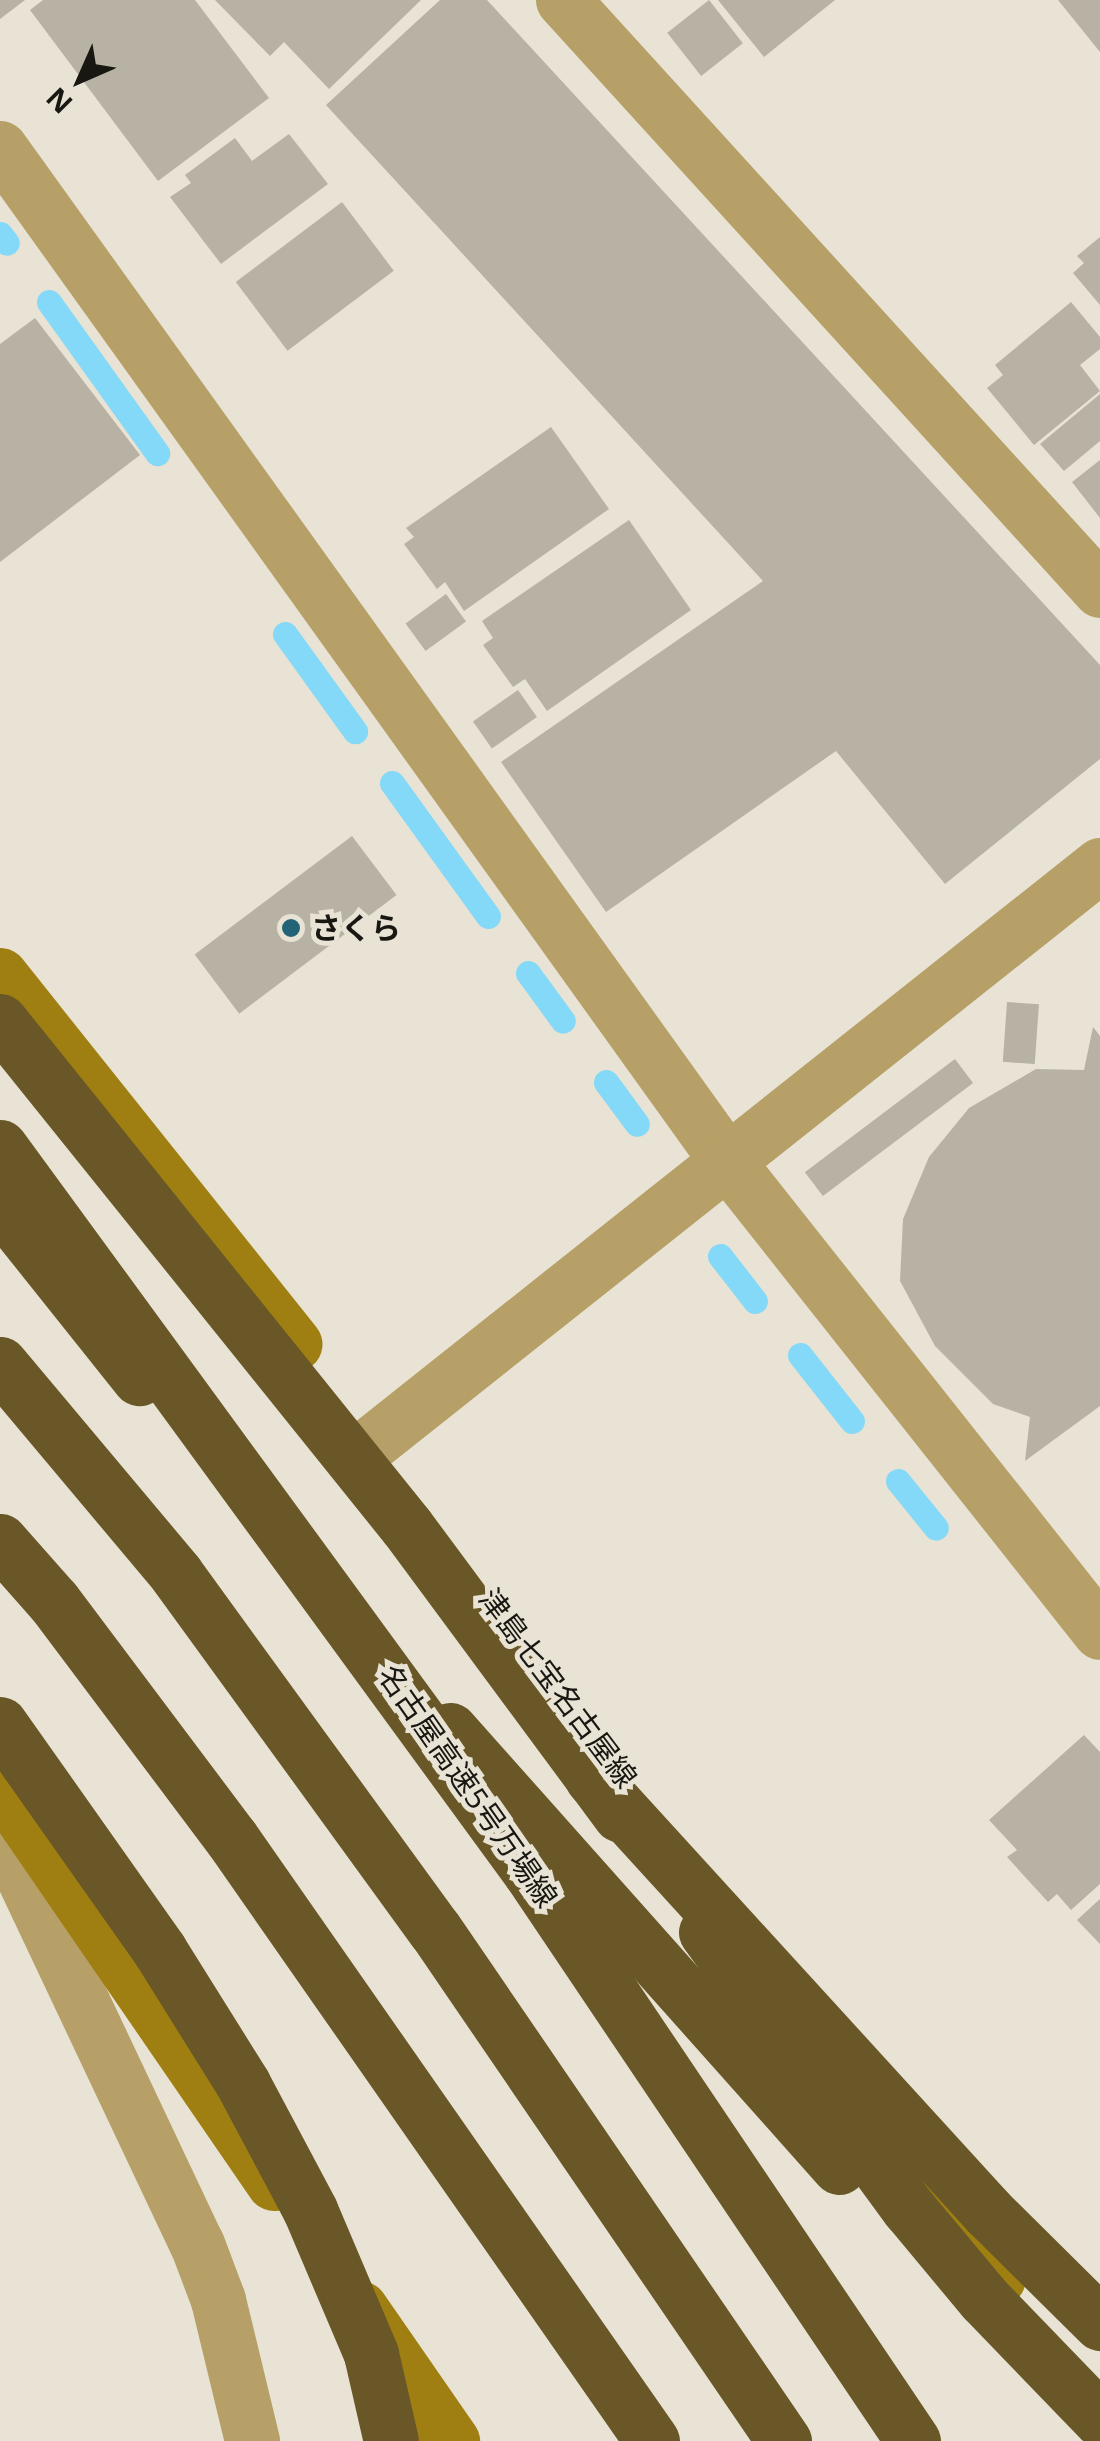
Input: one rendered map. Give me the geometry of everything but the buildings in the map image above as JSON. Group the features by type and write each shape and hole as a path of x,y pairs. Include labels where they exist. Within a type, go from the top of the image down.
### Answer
{"highway":[{"path":"0,1021 408,1527 909,2209 996,2312 1100,2416"},
{"name":"名古屋高速5号万場線","path":"0,1147 530,1872 913,2441"},
{"path":"0,1204 232,1494 570,1859 924,2264 1100,2441"},
{"path":"0,1364 176,1574 345,1806 784,2441"},
{"path":"0,1541 54,1602 232,1839 652,2441"},
{"path":"0,1724 160,1951 243,2084 310,2210 371,2354 390,2441"},
{"path":"592,1778 988,2212 1100,2322"}],"main road":[{"name":"津島七宝名古屋線","path":"0,975 373,1442 1100,2416"},
{"path":"0,1786 452,2441"}],"street":[{"path":"564,0 1100,590"},
{"path":"0,148 726,1160 1100,1632"},
{"path":"373,1442 1100,865"},
{"path":"0,1828 197,2244 218,2300 252,2441"},
{"path":"1052,2351 1100,2383"}],"waterway":[{"path":"0,234 7,243"},
{"path":"49,302 157,453"},
{"path":"285,634 355,731"},
{"path":"392,783 488,916"},
{"path":"528,973 563,1021"},
{"path":"606,1082 637,1124"},
{"path":"720,1256 755,1301"},
{"path":"800,1355 852,1421"},
{"path":"898,1481 936,1528"}],"place":[{"name":"さくら","path":"291,928"}]}
